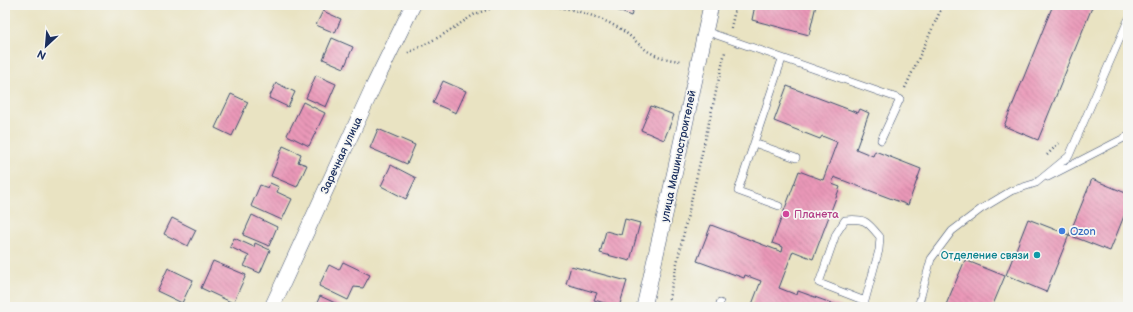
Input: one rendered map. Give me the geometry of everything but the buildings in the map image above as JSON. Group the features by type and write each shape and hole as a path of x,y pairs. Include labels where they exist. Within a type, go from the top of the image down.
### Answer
{"street":[{"name":"Заречная улица","path":"272,307 373,87 413,5"},
{"name":"улица Машиностроителей","path":"644,307 675,171 710,5"}],"lane":[{"path":"1036,183 1069,156 1128,20"},
{"path":"705,31 900,99 881,140"},
{"path":"779,206 738,191 782,59"},
{"path":"918,307 931,259 952,231 987,205 1011,191 1036,183 1128,136"},
{"path":"754,143 796,158"},
{"path":"858,219 870,224 880,237 879,250 864,304 819,283 836,234 845,220 858,219"}],"path":[{"path":"406,54 441,36 475,14 494,7 505,5"},
{"path":"540,5 566,8 610,23 624,31 647,50 660,57 682,62"},
{"path":"667,307 736,5"},
{"path":"900,99 942,5"},
{"path":"1045,157 1060,142"}],"place":[{"name":"Планета","path":"786,214"},
{"name":"Ozon","path":"1062,231"},
{"name":"Отделение связи","path":"1037,255"}]}
